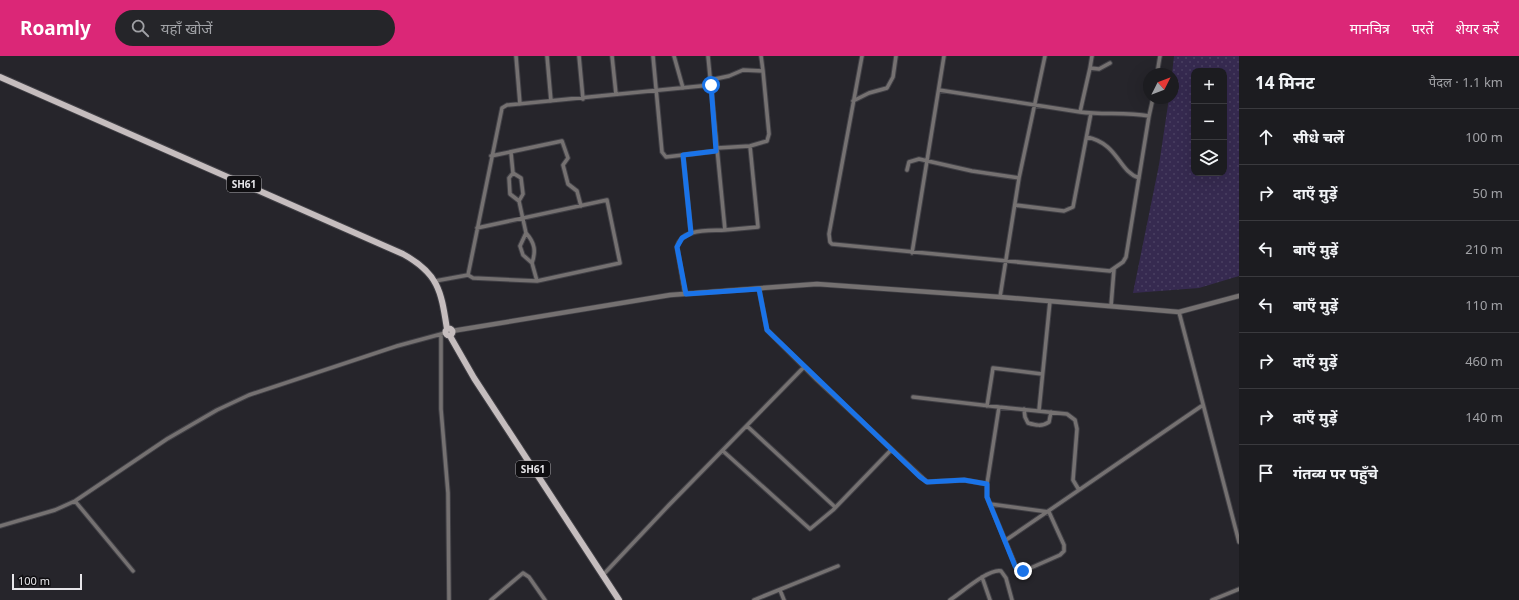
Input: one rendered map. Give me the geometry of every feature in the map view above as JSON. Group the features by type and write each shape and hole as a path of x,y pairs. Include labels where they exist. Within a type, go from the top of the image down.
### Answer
{"main road":[{"name":"SH61","path":"0,77 403,254 418,262 435,281 441,296 447,332 474,378 619,600"}],"street":[{"path":"516,56 520,104"},
{"path":"547,56 552,101"},
{"path":"579,56 583,99"},
{"path":"612,56 616,94"},
{"path":"654,56 662,152 666,157 765,143 768,138 761,56"},
{"path":"674,56 682,88"},
{"path":"708,56 725,230"},
{"path":"862,56 829,234 830,242 832,244 843,246 1105,272 1114,269 1123,262 1126,257 1152,104"},
{"path":"854,101 869,93 887,88 893,78 896,56"},
{"path":"912,253 944,56"},
{"path":"1000,297 1019,178 1044,56"},
{"path":"1080,112 1092,56"},
{"path":"1158,68 1160,56"},
{"path":"1090,68 1099,69 1110,63"},
{"path":"710,80 729,76 743,70 763,71"},
{"path":"468,275 491,156 502,108 507,105 583,99 616,94 711,85"},
{"path":"939,90 1080,112 1122,112 1149,116"},
{"path":"1015,205 1064,211 1073,207 1091,113"},
{"path":"1087,137 1100,141 1109,147 1133,176 1139,178"},
{"path":"491,156 562,141 568,158 564,165 568,184 576,191 581,206"},
{"path":"686,294 677,247 682,238 691,233 758,227 750,146"},
{"path":"511,153 513,173 509,178 510,194 519,201 526,233 533,240 536,253 532,263"},
{"path":"683,155 691,233"},
{"path":"907,170 907,164 916,159 972,171 1019,178"},
{"path":"513,173 520,178 524,194 519,201"},
{"path":"435,281 468,275 473,278 537,281 620,263 607,200 477,228"},
{"path":"526,233 520,246 523,256 532,263 537,281"},
{"path":"1111,306 1114,269"},
{"path":"0,526 54,510 75,501 167,439 217,410 243,398 300,377 397,346 447,332 686,294 817,284 1179,312 1239,296"},
{"path":"759,289 767,330 891,450 927,482 964,480 987,484"},
{"path":"1040,410 1042,374 1050,301"},
{"path":"1179,312 1239,542"},
{"path":"447,332 441,409 448,493 449,600"},
{"path":"602,576 804,367"},
{"path":"987,406 993,368 1042,374"},
{"path":"913,397 1067,414 1075,420 1077,430 1073,480 1079,490"},
{"path":"1006,540 1049,512 1203,405"},
{"path":"998,407 987,484 987,497 1006,540 1015,566 1020,571 1026,570 1060,555 1065,548 1049,512"},
{"path":"1024,409 1024,417 1028,423 1044,426 1049,422 1051,412"},
{"path":"747,426 835,508"},
{"path":"723,451 810,529 835,508 891,450"},
{"path":"75,501 133,571"},
{"path":"990,504 1049,512"},
{"path":"754,600 838,566"},
{"path":"950,600 982,577 994,571 1001,571 1006,578 1012,600"},
{"path":"491,600 523,573 529,577 545,600"},
{"path":"982,577 990,600"},
{"path":"1212,600 1239,589"},
{"path":"780,590 784,600"}],"shaded area":[{"path":"1174,56 1239,56 1239,276 1199,288 1133,293 1159,165 1168,104 1179,104 1179,68 1173,68"}],"route":[{"path":"711,85 717,148 716,151 683,155 691,233 685,235 677,247 686,294 759,289 767,330 817,380 920,477 927,482 964,480 987,484 987,497 1006,540 1015,566 1020,571 1023,571"}]}
